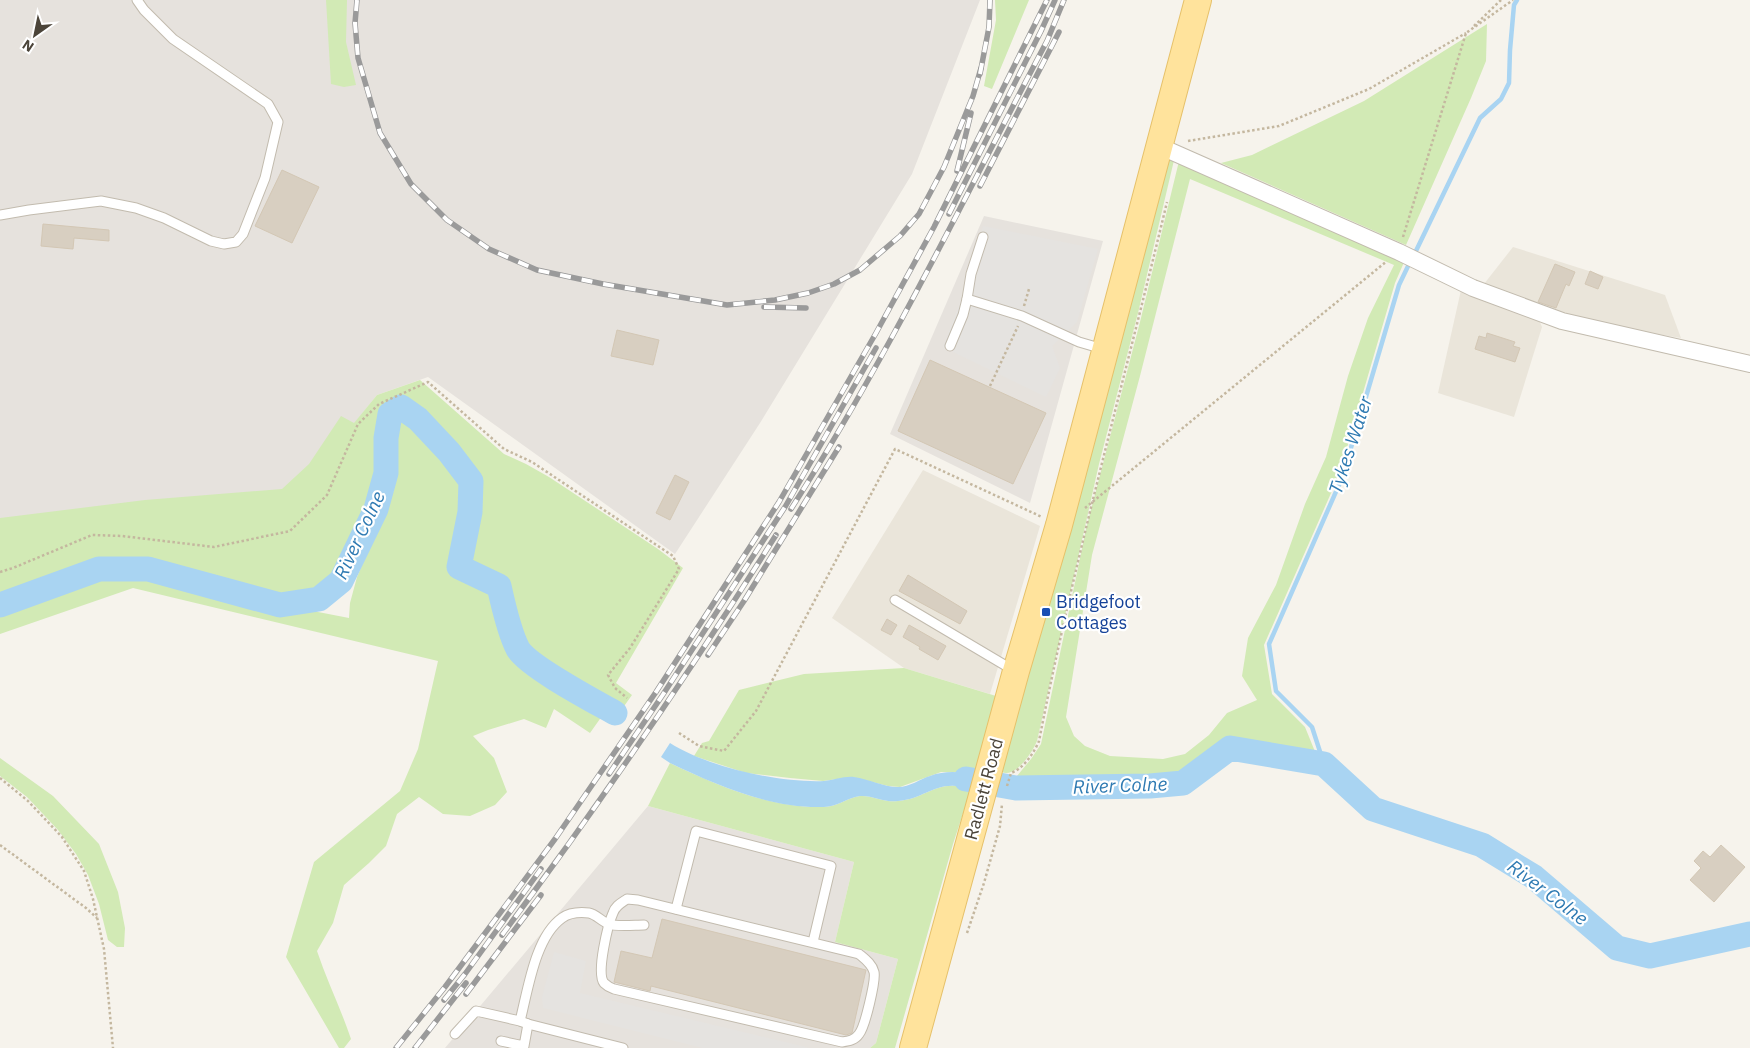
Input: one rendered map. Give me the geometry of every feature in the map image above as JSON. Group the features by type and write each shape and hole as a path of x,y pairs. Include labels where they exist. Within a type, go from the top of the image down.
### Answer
{"main road":[{"name":"Radlett Road","path":"913,1048 983,795 1001,769 1016,672 1058,528 1198,0"}],"street":[{"path":"1159,146 1408,256 1473,288 1562,321 1750,364"}],"lane":[{"path":"0,215 101,201 136,208 164,218 210,241 224,244 236,242 243,234 265,178 278,122 268,104 173,39 144,10 137,0"},
{"path":"950,346 963,315 971,274 983,237"},
{"path":"967,299 1022,316 1079,342 1106,350"},
{"path":"895,600 1016,672"},
{"path":"676,909 696,831 831,866 813,942"},
{"path":"627,899 638,900 859,954 870,964 874,971 875,980 863,1027 859,1035 850,1041 842,1042 614,989 604,983 601,974 610,925 613,912 619,904 627,899"},
{"path":"501,1041 527,1047 524,1022 541,947 548,934 564,917 577,913 591,913 610,925 644,925"},
{"path":"455,1034 476,1011 524,1022 602,1046 623,1048"}],"path":[{"path":"1084,508 1408,256 1466,33 1501,0"},
{"path":"1159,146 1279,126 1369,89 1466,33 1513,0"},
{"path":"1001,769 1014,772 1028,760 1039,742 1091,503 1142,308 1169,193"},
{"path":"990,386 1022,316 1029,289"},
{"path":"0,572 92,535 122,536 214,547 290,531 327,495 358,424 379,404 428,382 504,449 532,462 673,556 679,569 630,648 608,675 615,688 627,698"},
{"path":"679,733 699,746 724,751 756,711 895,450 1058,528"},
{"path":"0,778 28,801 62,837 84,871 104,949 112,1048"},
{"path":"0,846 97,918"}],"shaded area":[{"path":"0,0 980,0 912,174 760,423 675,554 428,377 377,395 280,516 0,537"},
{"path":"984,216 1103,241 1030,503 890,434"},
{"path":"983,226 1098,249 1077,322 1052,346 1060,368 1046,397 943,347 966,287"},
{"path":"1513,247 1665,295 1681,338 1579,321 1484,284"},
{"path":"1461,290 1539,320 1542,327 1514,417 1438,393"},
{"path":"923,470 1040,526 990,694 904,668 832,618"},
{"path":"648,806 854,862 835,942 898,959 876,1043 870,1048 445,1048"},
{"path":"554,952 586,961 580,993 810,1048 703,1048 543,1008 542,997"}],"green space":[{"path":"326,0 347,0 346,42 356,85 344,87 331,84"},
{"path":"995,0 1029,0 992,89 984,86 996,20"},
{"path":"1487,24 1486,61 1406,245 1221,163 1252,155 1364,101"},
{"path":"1175,156 1138,313 1099,464 1037,741 1029,756 1020,766 1011,772 1004,773 998,771 1099,422 1167,163"},
{"path":"1179,161 1405,260 1395,283 1339,475 1264,645 1272,694 1305,727 1318,759 1228,743 1180,781 1015,783 1017,776 1041,744 1087,525 1140,322","holes":["1190,179 1394,265 1368,318 1348,376 1326,457 1305,504 1276,585 1248,638 1242,676 1257,700 1227,713 1209,735 1185,754 1163,759 1110,756 1085,746 1074,736 1066,717 1092,555"]},
{"path":"420,380 504,454 549,477 658,549 683,568 616,683 632,695 612,723 602,716 590,733 554,709 546,728 524,719 473,736 494,758 507,792 495,805 470,816 443,814 419,797 397,814 386,846 344,885 333,923 317,951 351,1039 344,1048 339,1048 286,957 314,862 400,791 418,749 438,661 133,588 0,634 0,608 98,572 150,573 282,609 313,611 349,618 350,603 357,577 394,490 390,461 394,435 400,421 410,419 435,445 463,481 472,478 431,427 401,403 387,413 382,443 382,473 372,509 338,578 317,595 281,601 145,564 96,566 0,602 0,518 145,500 282,489 309,464 341,416 354,423 377,395"},
{"path":"904,668 996,696 975,774 941,772 900,787 852,777 823,781 746,773 694,756 702,743 709,741 739,690 804,674"},
{"path":"0,758 53,796 99,844 118,892 125,928 124,947 117,947 108,940 99,904 88,875 76,854 58,830 27,797 0,776"},
{"path":"670,763 745,794 765,800 804,807 829,807 860,796 898,801 917,797 940,787 949,786 971,789 953,844 895,1048 870,1048 876,1043 898,959 835,942 854,862 648,806"}],"water":[{"path":"670,743 685,752 744,772 806,781 854,777 898,787 907,786 926,777 941,773 975,774 971,789 949,786 940,787 917,797 898,801 860,796 829,807 804,807 764,800 744,794 670,763 661,757"}],"building":[{"path":"282,170 319,187 292,243 255,226"},
{"path":"43,224 109,230 109,241 74,238 73,249 41,246"},
{"path":"1555,264 1575,272 1569,286 1566,284 1556,308 1538,302"},
{"path":"1590,271 1603,277 1598,289 1585,284"},
{"path":"617,330 659,340 653,365 611,356"},
{"path":"1487,333 1515,342 1513,346 1520,348 1515,362 1475,349 1479,336 1486,338"},
{"path":"930,360 1046,413 1013,484 898,431"},
{"path":"675,475 689,482 670,520 656,513"},
{"path":"908,575 967,611 960,624 899,591"},
{"path":"887,619 897,625 891,635 881,630"},
{"path":"909,625 946,646 938,660 903,637"},
{"path":"1721,845 1745,867 1714,902 1690,880 1701,868 1694,861 1703,851 1710,857"},
{"path":"662,919 866,970 852,1033 846,1035 651,986 650,991 614,982 621,951 652,958"}],"waterway":[{"name":"Tykes Water","path":"1414,255 1480,118 1501,99 1509,83 1514,5 1517,0"},
{"name":"Tykes Water","path":"1324,764 1312,727 1276,691 1269,644 1342,478 1399,285 1410,262"},
{"name":"River Colne","path":"0,605 99,569 148,569 280,605 319,599 341,581 376,509 386,473 386,438 390,414 401,407 418,419 449,452 471,481 470,512 459,567 499,586 512,635 518,649 524,656 548,674 615,713"},
{"name":"River Colne","path":"966,779 1016,788 1150,786 1183,783 1230,748 1324,764 1373,809 1482,845 1534,877 1617,948 1650,956 1750,934"}],"railway":[{"path":"357,0 355,23 358,58 380,133 411,184 447,220 489,249 537,270 603,284 727,305 775,300 808,293 834,284 860,270 900,236 919,214 944,167 973,96 981,68"},
{"path":"980,74 989,27 990,0"},
{"path":"396,1048 445,987 555,839 656,692 779,502 876,333 934,227 1047,0"},
{"path":"949,214 1055,0"},
{"path":"791,509 860,395 924,278 1047,41 1064,0"},
{"path":"980,186 1059,32"},
{"path":"957,171 971,113"},
{"path":"764,307 806,308"},
{"path":"609,774 785,507 876,348"},
{"path":"708,655 744,601 839,447"},
{"path":"502,935 574,837 643,738 711,637 776,535"},
{"path":"444,1000 541,869"},
{"path":"466,994 541,895"},
{"path":"415,1048 466,983"}],"place":[{"name":"Bridgefoot Cottages","path":"1046,612"}]}
